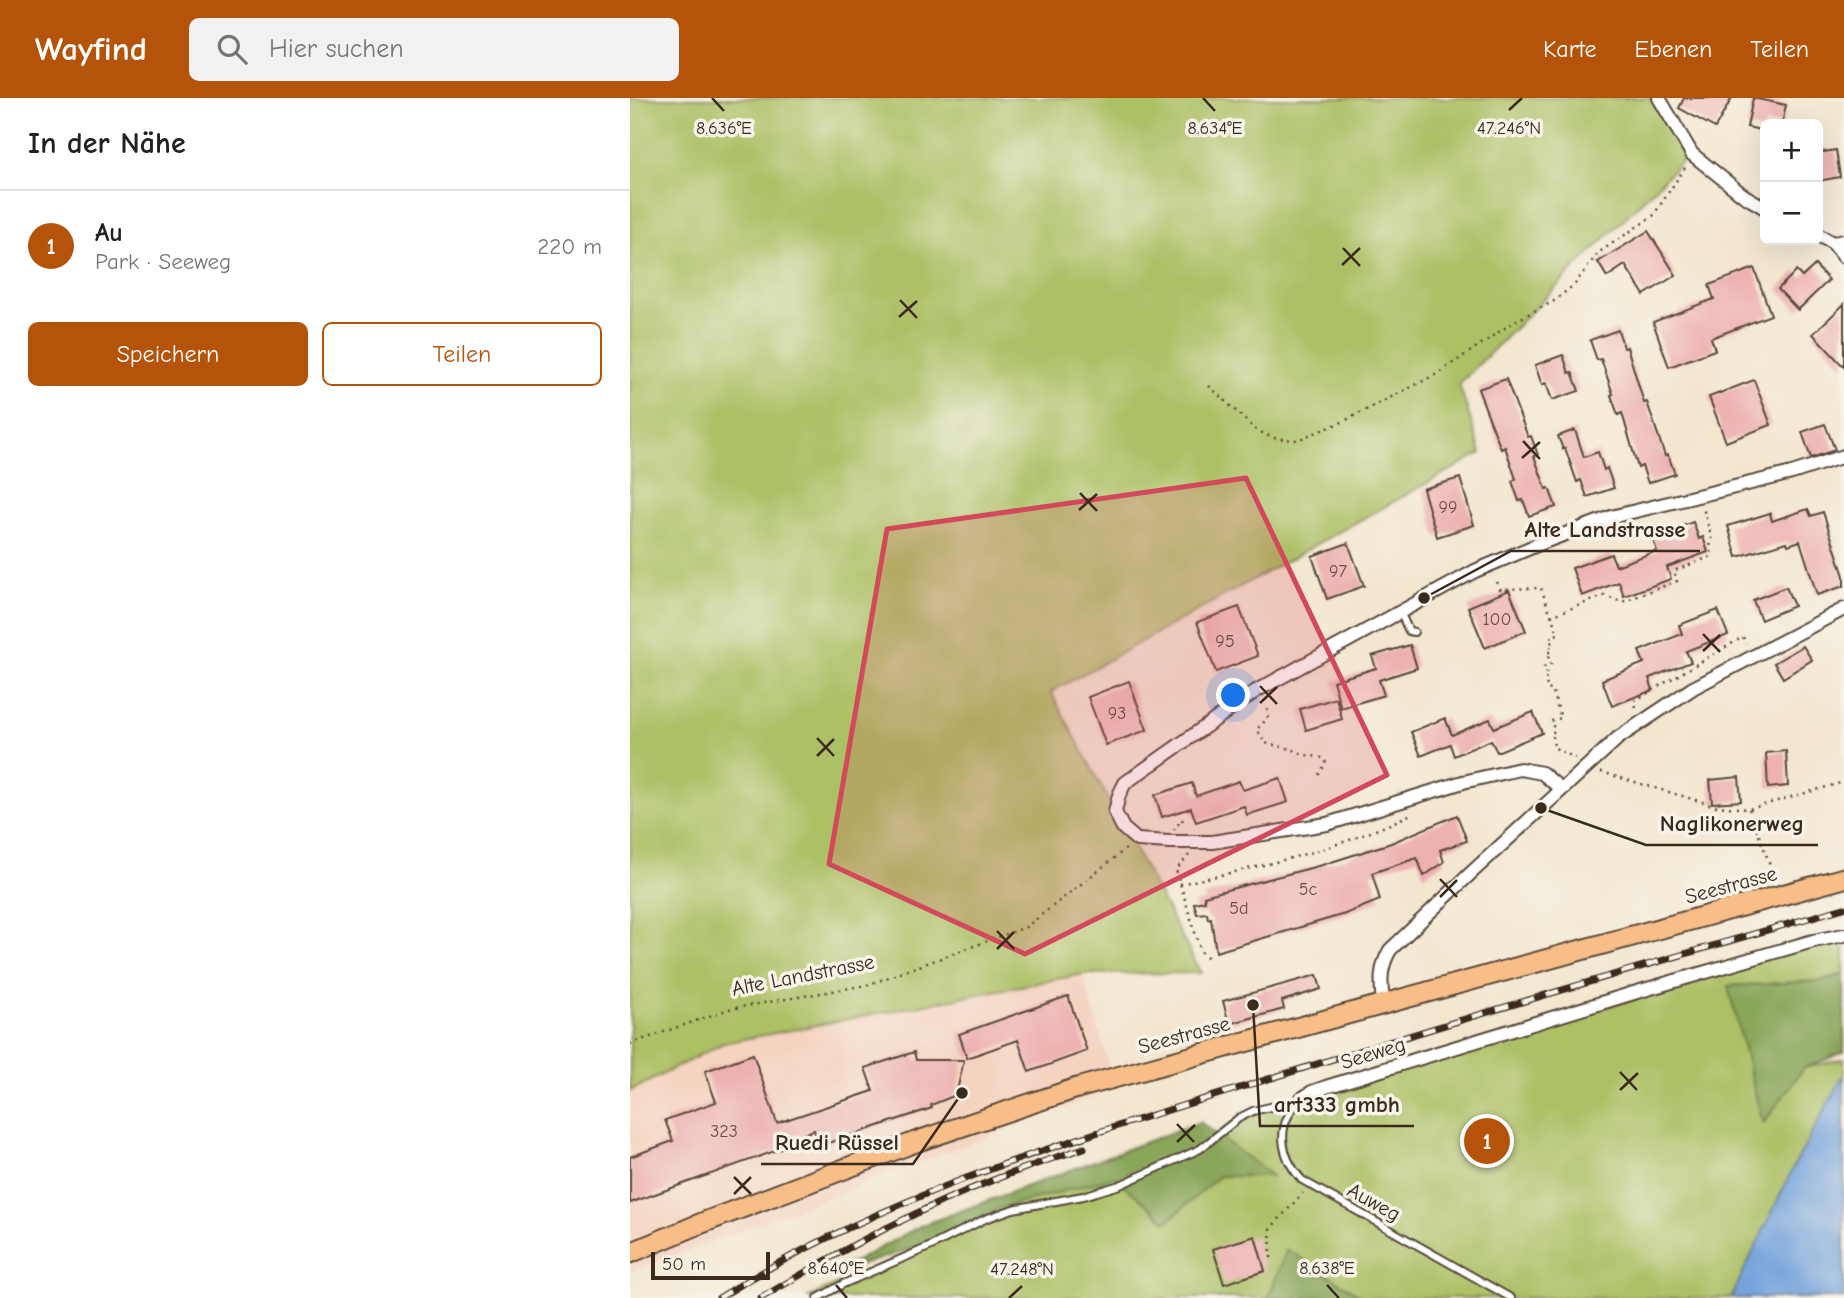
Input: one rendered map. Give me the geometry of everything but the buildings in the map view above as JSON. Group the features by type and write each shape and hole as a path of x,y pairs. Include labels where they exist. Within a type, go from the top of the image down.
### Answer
{"main road":[{"name":"Seestrasse","path":"630,1253 918,1142 1077,1088 1844,878"}],"street":[{"path":"1659,98 1692,154 1743,195 1760,205"},
{"path":"1838,242 1844,257"},
{"path":"1561,789 1542,773 1520,769 1462,782 1316,826 1212,842 1137,840 1123,828 1115,812 1125,783 1256,691 1475,571 1611,517 1792,473 1844,456"},
{"path":"1383,1004 1380,976 1383,962 1390,950 1618,738 1651,714 1728,668 1844,609"},
{"name":"Seeweg","path":"1300,1100 1326,1087 1637,992 1844,935"}],"lane":[{"path":"1399,612 1409,631 1414,632"},
{"name":"Auweg","path":"1300,1100 1285,1121 1282,1144 1284,1154 1294,1171 1310,1186 1511,1298"},
{"name":"Seeweg","path":"818,1298 985,1219 1013,1209 1083,1196 1120,1185 1200,1149 1239,1118 1253,1111 1300,1100"}],"path":[{"path":"1209,386 1256,430 1272,438 1297,440 1342,422 1437,374 1515,321 1554,301 1575,284 1598,253 1654,216 1676,185 1692,154"},
{"path":"1551,615 1604,596 1622,602 1677,581 1674,571 1712,556 1712,539 1704,512"},
{"path":"1497,582 1500,589 1541,588 1558,634 1551,636 1553,642 1549,643 1552,651 1547,653 1551,664 1544,667 1548,677 1545,679 1548,690 1552,689 1561,718 1551,722 1555,731 1551,733 1553,747 1581,761"},
{"path":"1639,714 1634,701 1743,637"},
{"path":"1267,709 1268,718 1257,729 1265,743 1324,758 1326,763 1318,776"},
{"path":"1594,770 1716,806 1749,809 1844,782"},
{"path":"1749,809 1781,895"},
{"path":"1180,884 1339,843 1414,813"},
{"path":"1173,836 1175,825 1183,822 1181,816"},
{"name":"Alte Landstrasse","path":"630,1044 729,1009 867,985 1026,927 1137,840"},
{"path":"1189,855 1176,870 1201,952 1211,960"},
{"path":"1271,1258 1270,1229 1310,1186"}],"highlighted area":[{"path":"1246,478 1387,775 1025,954 829,864 887,529"}],"shaded area":[{"path":"1083,974 1115,1088 630,1272 630,1091 723,1043"}],"green space":[{"path":"630,98 1653,98 1687,156 1459,384 1481,453 1051,692 1201,973 1083,974 723,1043 630,1091"},
{"path":"1844,935 1844,974 1820,981 1729,986 1763,1123 1804,1068 1844,1059 1844,1074 1840,1083 1844,1091 1798,1298 807,1298 933,1241 1006,1201 1216,1134 1239,1118"},
{"path":"1844,974 1844,1052 1804,1068 1763,1124 1728,986 1820,981"},
{"path":"1200,1122 1272,1176 1219,1176 1167,1222 1114,1177 998,1209 933,1241 831,1275 920,1226"},
{"path":"1287,1249 1364,1298 1268,1298"}],"water":[{"path":"1844,1074 1844,1298 1731,1298 1794,1166"}],"railway":[{"path":"719,1298 844,1230 909,1201 1042,1151 1395,1040 1844,908"},
{"path":"761,1298 848,1248 923,1210 991,1181 1084,1148"}],"place":[{"name":"Alte Landstrasse","path":"1424,598"},
{"name":"Naglikonerweg","path":"1541,808"},
{"name":"art333 gmbh","path":"1253,1005"},
{"name":"Ruedi Rüssel","path":"962,1093"},
{"name":"Au","path":"1487,1141"}]}
